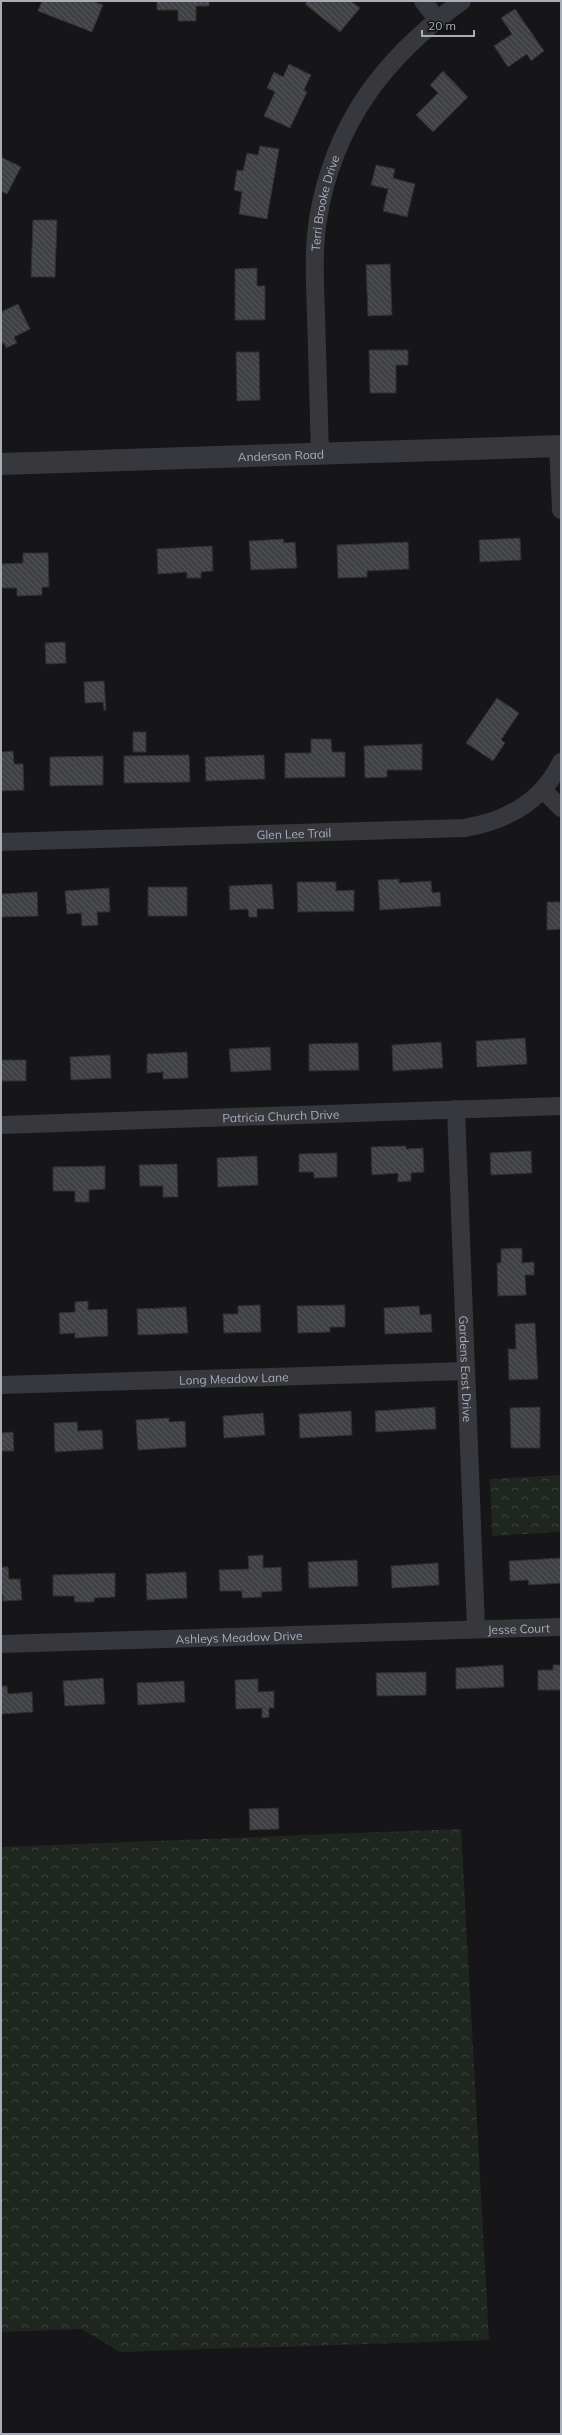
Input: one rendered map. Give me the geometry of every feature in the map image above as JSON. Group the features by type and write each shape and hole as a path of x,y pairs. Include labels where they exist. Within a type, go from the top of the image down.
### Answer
{"street":[{"path":"423,1 437,20"},
{"name":"Terri Brooke Drive","path":"320,454 315,255 318,220 325,186 336,151 351,119 369,90 391,62 437,20 462,1"},
{"path":"560,446 561,510"},
{"name":"Anderson Road","path":"1,464 560,446"},
{"name":"Glen Lee Trail","path":"1,842 464,828 486,824 525,806 543,790 561,762"},
{"path":"543,790 561,808"},
{"name":"Patricia Church Drive","path":"1,1125 561,1106"},
{"name":"Gardens East Drive","path":"456,1109 476,1629"},
{"name":"Long Meadow Lane","path":"1,1385 466,1371"},
{"name":"Jesse Court","path":"476,1629 561,1627"},
{"name":"Ashleys Meadow Drive","path":"1,1644 476,1629"}],"green space":[{"path":"561,1475 561,1532 492,1536 490,1479"},
{"path":"461,1829 489,2340 120,2352 82,2329 1,2332 1,1847"}],"building":[{"path":"42,1 93,1 103,5 92,32 38,11"},
{"path":"157,1 209,1 209,6 196,6 196,21 178,21 178,10 157,10"},
{"path":"308,1 351,1 360,8 340,32 305,4"},
{"path":"515,9 544,51 531,61 527,54 508,67 494,46 512,34 501,18"},
{"path":"289,64 311,75 304,90 307,92 290,128 264,116 275,92 267,88 274,72 283,77"},
{"path":"443,71 468,97 433,132 416,115 438,93 430,85"},
{"path":"260,146 279,149 267,219 239,214 242,192 234,190 237,170 243,171 247,153 258,155"},
{"path":"1,157 21,167 7,194 1,191"},
{"path":"376,165 395,169 393,178 415,184 407,217 383,211 388,189 371,185"},
{"path":"33,220 57,220 55,277 31,277"},
{"path":"390,264 392,315 368,316 366,265"},
{"path":"257,268 257,286 265,286 265,320 235,320 235,269"},
{"path":"18,304 30,329 14,337 17,343 6,348 4,343 1,345 1,312"},
{"path":"369,350 408,350 408,365 396,365 396,393 370,393"},
{"path":"236,352 259,352 260,400 237,401"},
{"path":"520,538 521,560 480,562 479,540"},
{"path":"283,539 284,543 295,542 297,568 251,570 249,541"},
{"path":"408,542 409,569 367,571 367,577 338,578 337,545"},
{"path":"212,546 213,571 201,572 201,578 187,578 187,572 158,574 157,549"},
{"path":"23,553 48,553 49,587 42,587 42,595 17,596 17,588 1,588 1,564 23,563"},
{"path":"65,642 66,663 46,664 45,643"},
{"path":"104,681 106,710 104,710 103,702 85,703 84,682"},
{"path":"497,698 519,713 501,740 505,743 493,761 466,743"},
{"path":"133,732 146,732 146,752 133,752"},
{"path":"311,739 331,739 332,752 345,752 345,777 285,778 285,753 311,753"},
{"path":"422,744 422,770 387,770 387,777 365,778 364,746"},
{"path":"13,751 14,764 23,764 24,790 1,791 1,752"},
{"path":"189,755 190,782 124,783 124,756"},
{"path":"264,755 265,779 206,781 205,757"},
{"path":"103,756 103,785 50,786 50,757"},
{"path":"399,879 399,883 431,881 432,893 440,892 441,906 380,910 378,880"},
{"path":"297,882 336,882 336,891 354,890 354,911 298,912"},
{"path":"272,884 274,909 257,909 257,917 249,917 248,909 230,910 229,886"},
{"path":"148,887 187,887 187,916 148,916"},
{"path":"109,888 110,912 97,912 98,925 82,926 81,913 67,914 65,891"},
{"path":"37,892 38,916 1,917 1,894"},
{"path":"547,902 561,902 561,929 547,930"},
{"path":"525,1038 527,1064 477,1067 476,1041"},
{"path":"441,1042 443,1068 393,1071 392,1045"},
{"path":"358,1043 359,1070 309,1071 309,1044"},
{"path":"270,1047 271,1070 231,1072 229,1049"},
{"path":"187,1052 188,1078 163,1079 163,1072 147,1073 147,1054"},
{"path":"110,1055 111,1078 71,1080 70,1057"},
{"path":"1,1060 26,1060 26,1081 1,1081"},
{"path":"406,1146 406,1149 423,1148 424,1172 411,1173 411,1181 398,1182 398,1173 372,1175 371,1147"},
{"path":"531,1151 532,1173 491,1175 490,1153"},
{"path":"337,1153 337,1177 314,1178 314,1172 299,1172 299,1154"},
{"path":"257,1156 258,1185 218,1187 217,1158"},
{"path":"177,1164 178,1197 163,1197 163,1186 140,1186 139,1165"},
{"path":"105,1166 105,1189 89,1190 89,1202 75,1202 75,1191 53,1191 53,1167"},
{"path":"522,1248 522,1263 534,1262 534,1275 525,1275 526,1295 498,1296 497,1263 501,1263 501,1249"},
{"path":"88,1301 88,1310 107,1309 108,1336 75,1338 75,1333 60,1334 59,1313 75,1312 75,1302"},
{"path":"260,1305 261,1332 224,1333 223,1314 238,1314 238,1306"},
{"path":"345,1305 345,1327 330,1327 330,1332 298,1333 297,1306"},
{"path":"419,1306 420,1315 431,1314 432,1332 385,1334 384,1308"},
{"path":"186,1307 188,1333 138,1335 137,1309"},
{"path":"535,1323 538,1379 509,1380 508,1349 516,1349 515,1324"},
{"path":"435,1407 436,1429 376,1432 375,1411"},
{"path":"540,1407 540,1448 511,1448 510,1408"},
{"path":"351,1411 352,1435 300,1438 299,1414"},
{"path":"263,1413 265,1435 224,1438 223,1416"},
{"path":"169,1418 169,1422 185,1421 186,1447 138,1450 136,1420"},
{"path":"77,1422 78,1431 102,1430 103,1449 55,1452 54,1423"},
{"path":"13,1432 14,1451 1,1451 1,1433"},
{"path":"263,1555 263,1568 281,1567 282,1591 261,1592 262,1597 242,1598 242,1591 220,1591 219,1570 249,1569 248,1556"},
{"path":"561,1558 561,1583 529,1585 528,1580 510,1581 509,1561"},
{"path":"357,1560 358,1586 309,1588 308,1562"},
{"path":"438,1563 439,1585 392,1588 391,1566"},
{"path":"1,1567 8,1567 9,1579 20,1579 22,1600 3,1601 3,1594 1,1594"},
{"path":"186,1572 187,1598 147,1600 146,1574"},
{"path":"115,1573 115,1597 94,1598 94,1602 75,1602 74,1596 53,1596 53,1575"},
{"path":"503,1665 504,1687 456,1689 456,1668"},
{"path":"553,1665 561,1665 561,1690 538,1690 538,1670 553,1670"},
{"path":"426,1672 426,1695 377,1696 376,1673"},
{"path":"103,1678 105,1704 65,1706 63,1681"},
{"path":"258,1679 258,1692 274,1691 274,1708 269,1708 269,1717 262,1718 262,1708 236,1709 235,1680"},
{"path":"184,1681 185,1702 138,1705 137,1683"},
{"path":"1,1686 7,1686 8,1694 32,1692 33,1712 1,1714"},
{"path":"278,1808 279,1829 250,1830 249,1809"}]}
